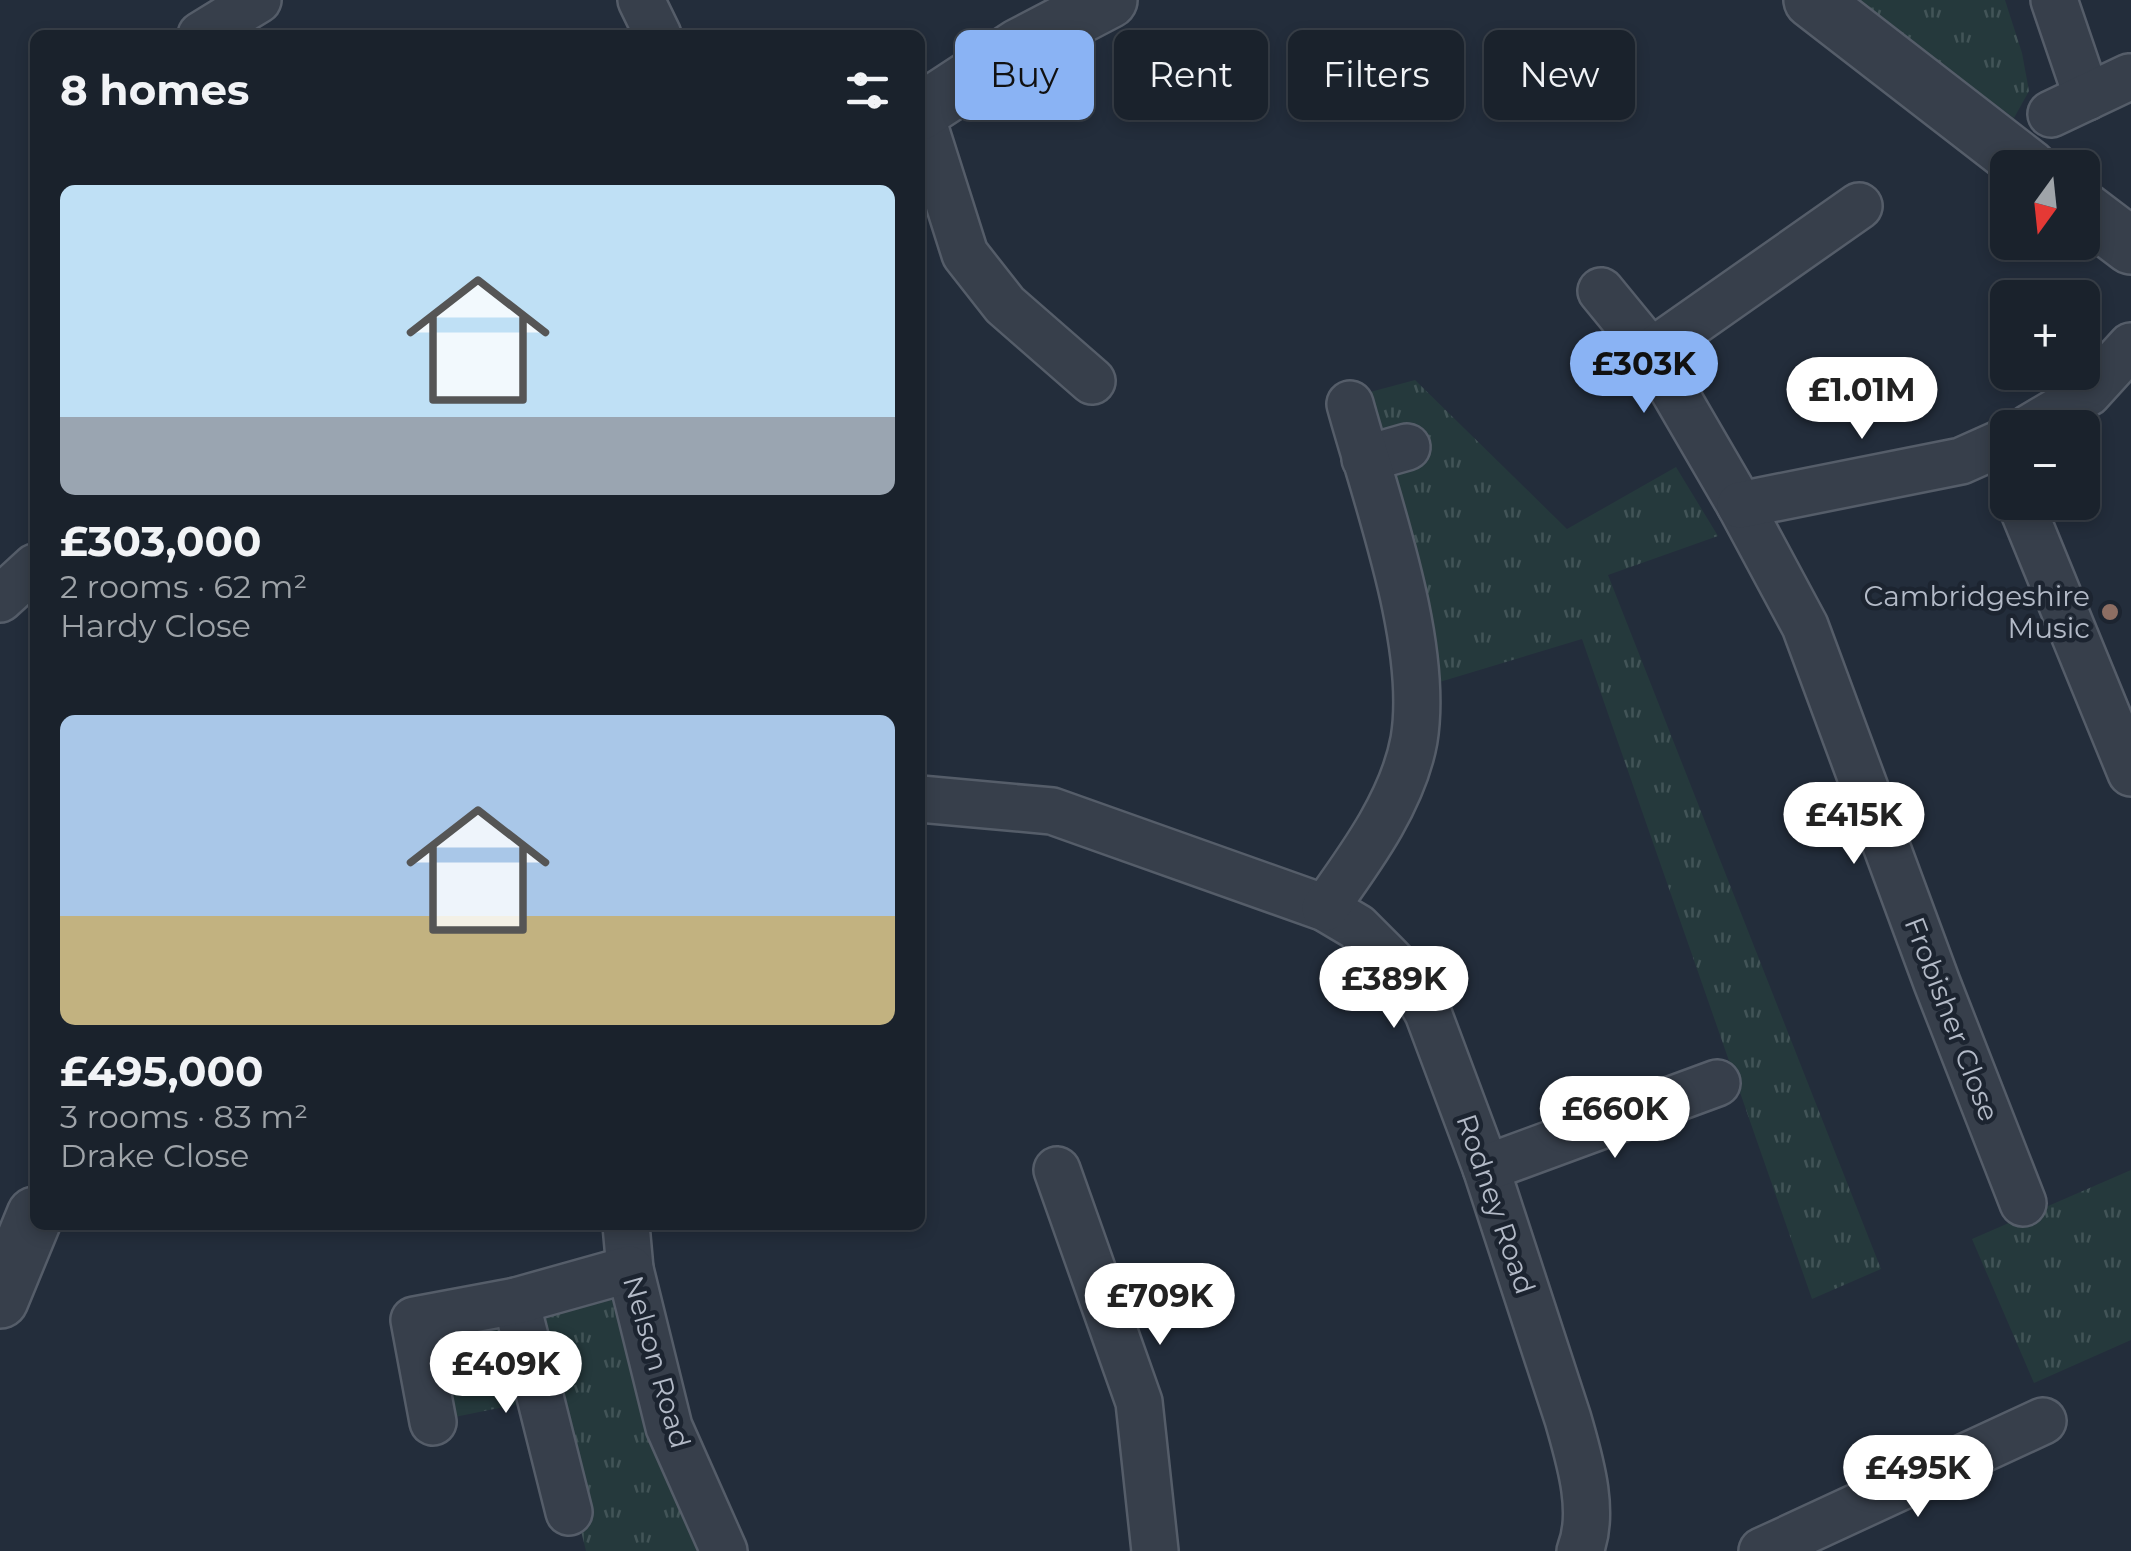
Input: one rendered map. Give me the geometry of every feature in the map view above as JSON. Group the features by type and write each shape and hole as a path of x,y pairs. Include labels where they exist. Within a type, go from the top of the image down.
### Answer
{"street":[{"path":"209,30 258,0"},
{"path":"641,0 656,30"},
{"path":"925,109 1019,47 1109,0"},
{"path":"1812,0 2006,150"},
{"path":"2054,0 2069,105 2128,77"},
{"path":"925,128 964,254 1006,305 1092,381"},
{"path":"1650,352 1859,206"},
{"path":"2100,223 2131,246"},
{"name":"Frobisher Close","path":"1600,291 1650,352 1806,626 1937,983 2023,1203"},
{"path":"2063,410 2088,393 2131,346"},
{"path":"1326,908 1372,843 1414,740 1417,676 1403,599 1386,453 1350,404"},
{"path":"1740,505 1990,452"},
{"path":"2027,520 2131,774"},
{"path":"0,599 30,572"},
{"name":"Rodney Road","path":"925,799 1052,811 1326,908 1356,927 1410,981 1428,1013 1486,1168 1580,1460 1590,1548"},
{"path":"1486,1168 1717,1082"},
{"path":"1058,1170 1139,1402 1155,1551"},
{"path":"0,1300 30,1227"},
{"path":"433,1422 414,1320 516,1301 628,1247"},
{"name":"Nelson Road","path":"628,1247 670,1427 724,1551"},
{"path":"516,1301 568,1512"},
{"path":"1762,1551 2043,1420"}],"green space":[{"path":"1850,0 2005,0 2029,91 2014,118"},
{"path":"1415,380 1567,529 1676,467 1718,536 1608,575 1881,1269 1812,1299 1582,639 1433,684 1393,479 1411,464 1402,428 1381,428 1364,416 1359,395"},
{"path":"2131,1170 2131,1340 2034,1383 1972,1239"},
{"path":"624,1278 711,1551 586,1551 548,1398 440,1420 420,1324"}],"place":[{"name":"Cambridgeshire Music","path":"2110,612"}]}
